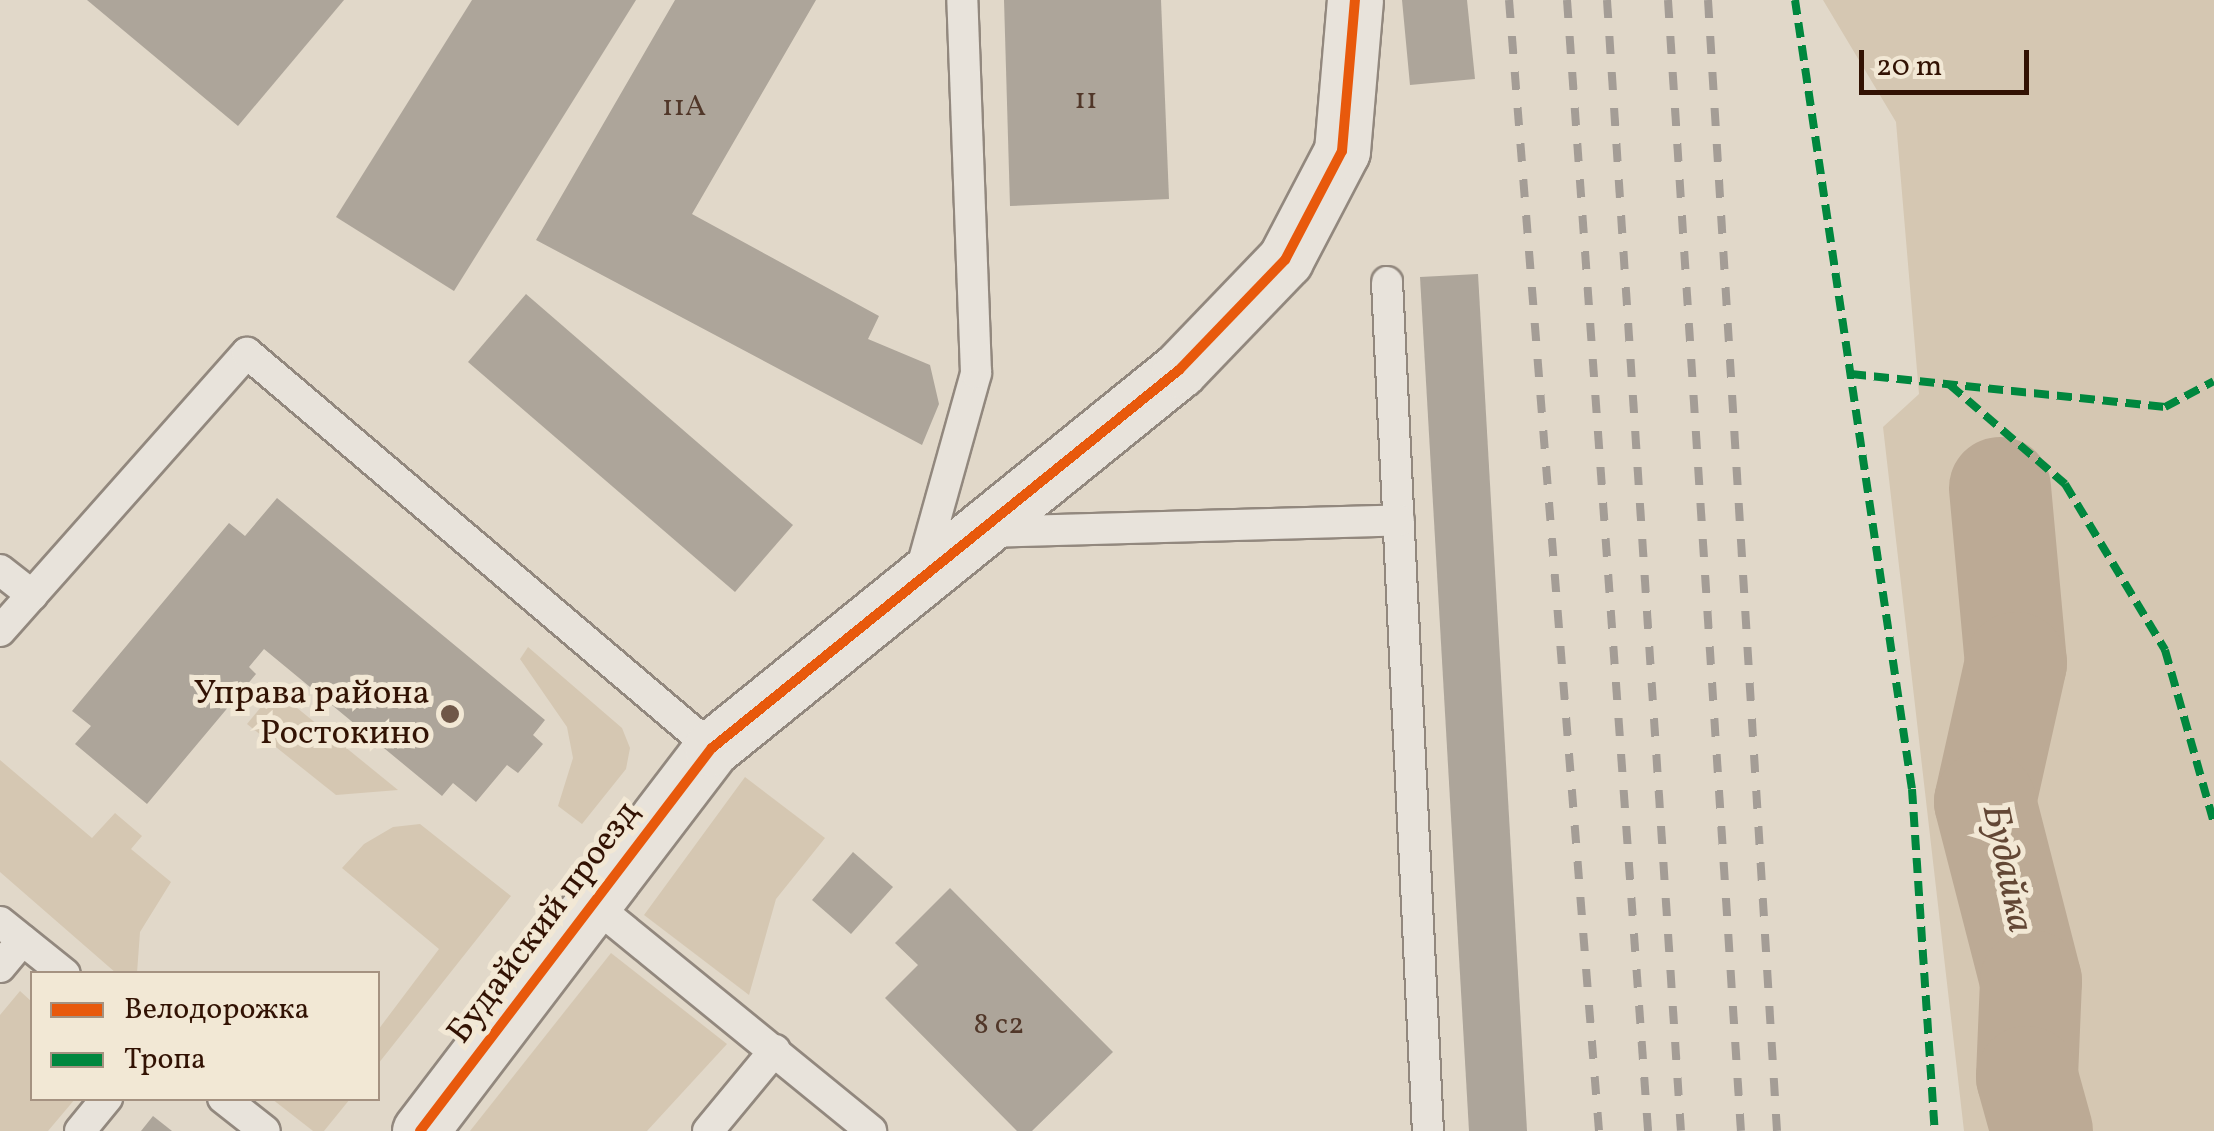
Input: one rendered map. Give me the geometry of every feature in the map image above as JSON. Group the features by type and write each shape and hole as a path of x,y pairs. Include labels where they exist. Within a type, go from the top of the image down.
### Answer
{"street":[{"name":"Будайский проезд","path":"420,1131 712,748 1179,370 1285,260 1342,151 1355,0"}],"lane":[{"path":"918,582 976,373 962,0"},
{"path":"1387,282 1428,1131"},
{"path":"0,630 247,353 712,748"},
{"path":"982,532 1399,520"},
{"path":"0,570 32,595"},
{"path":"594,904 872,1131"},
{"path":"0,967 11,931 61,971"},
{"path":"708,1131 775,1050"},
{"path":"80,1131 105,1101"},
{"path":"228,1101 264,1131"}],"shaded area":[{"path":"1823,0 2214,0 2214,1131 1964,1131 1883,427 1919,394 1896,122"},
{"path":"528,647 622,728 630,748 626,769 582,824 558,806 573,758 567,727 520,659"},
{"path":"275,690 398,790 336,795 247,724"},
{"path":"0,760 92,838 115,813 142,836 131,849 171,882 140,932 137,971 114,971 0,872"},
{"path":"745,777 825,838 776,899 749,995 644,915"},
{"path":"420,824 511,896 380,1061 380,1027 439,949 342,868 364,844 393,827"},
{"path":"611,953 727,1044 647,1131 470,1131"},
{"path":"20,991 30,1000 30,1101 73,1101 48,1131 0,1131 0,1015"},
{"path":"275,1101 348,1101 324,1131 313,1131"}],"building":[{"path":"87,0 344,0 238,126"},
{"path":"472,0 636,0 454,291 336,217"},
{"path":"675,0 816,0 692,214 879,316 868,339 930,365 939,404 922,445 536,240"},
{"path":"1004,0 1161,0 1169,199 1010,206"},
{"path":"1402,0 1467,0 1475,79 1410,85"},
{"path":"1478,274 1527,1131 1469,1131 1420,277"},
{"path":"526,294 793,525 735,592 468,362"},
{"path":"277,498 545,720 533,735 543,744 518,773 507,765 476,802 453,783 442,796 264,649 249,667 256,674 147,804 75,744 91,726 72,711 229,523 245,536"},
{"path":"853,852 893,887 851,934 812,900"},
{"path":"950,888 1113,1052 1032,1131 1017,1131 885,998 918,965 895,943"},
{"path":"153,1116 172,1131 141,1131"}],"waterway":[{"name":"Будайка","path":"2000,488 2016,663 1985,802 2031,981 2027,1077 2042,1131"},
{"path":"1977,508 2002,513"}],"railway":[{"path":"1509,0 1599,1131"},
{"path":"1567,0 1648,1131"},
{"path":"1607,0 1681,1131"},
{"path":"1668,0 1741,1131"},
{"path":"1708,0 1777,1131"}],"marked path":[{"path":"1795,0 1912,789 1935,1131"},
{"path":"1851,374 2165,407 2214,381"},
{"path":"1950,385 2065,484 2165,650 2214,823"}],"cycle path":[{"path":"420,1131 712,748 1179,370 1285,260 1342,151 1355,0"}],"place":[{"name":"Управа района Ростокино","path":"450,714"}]}
